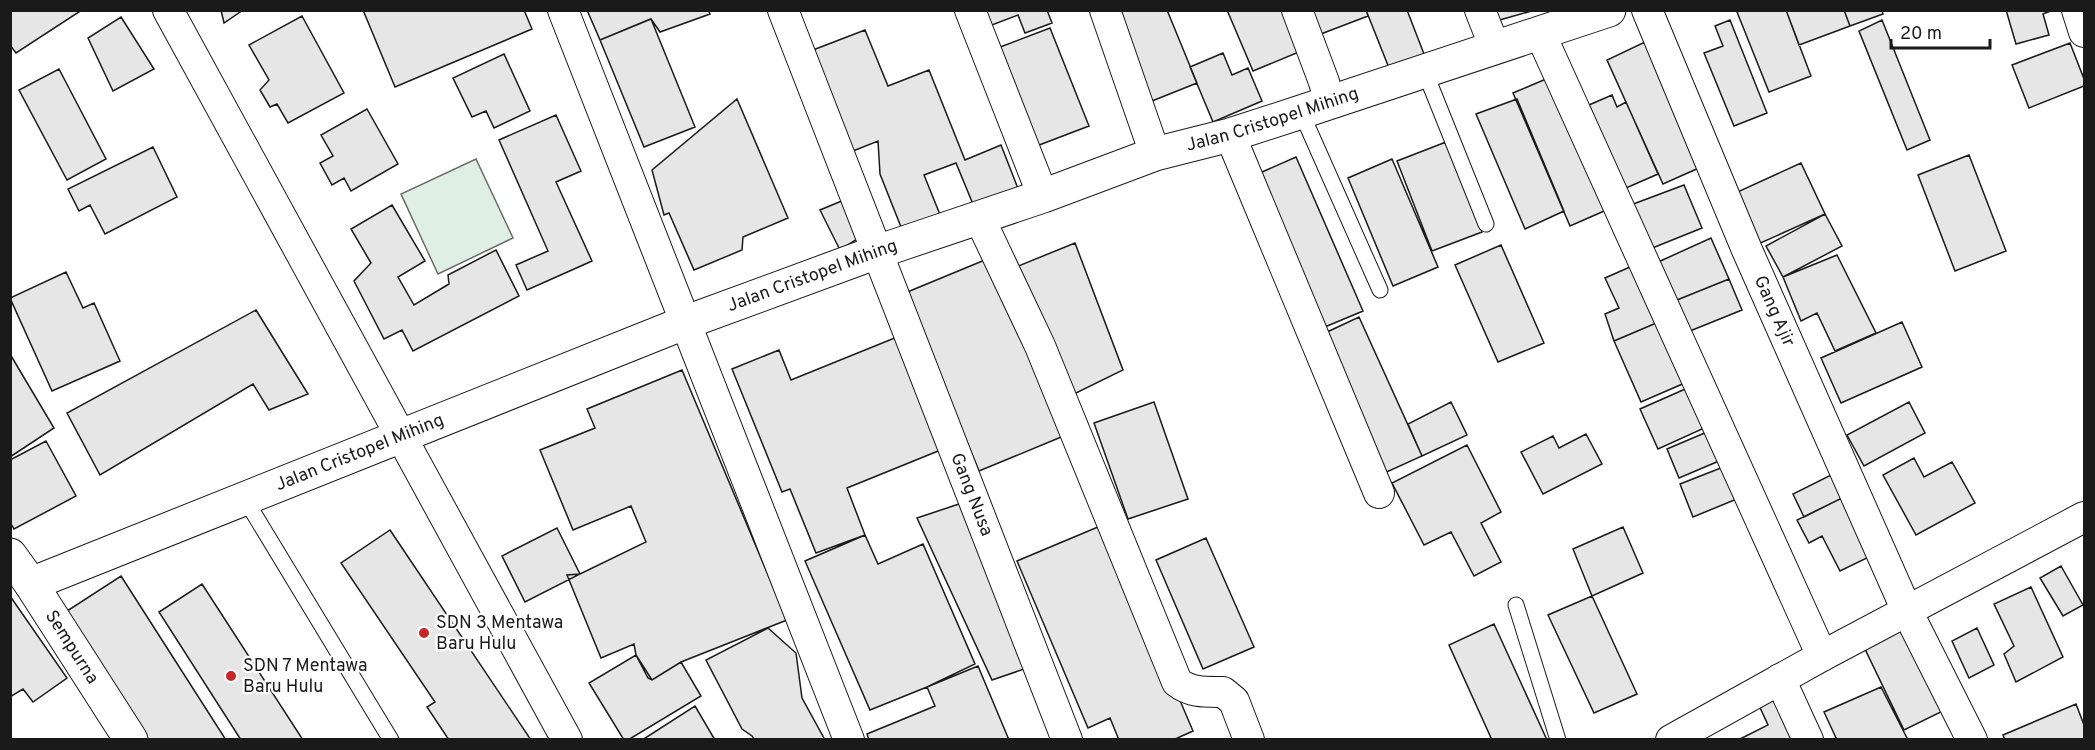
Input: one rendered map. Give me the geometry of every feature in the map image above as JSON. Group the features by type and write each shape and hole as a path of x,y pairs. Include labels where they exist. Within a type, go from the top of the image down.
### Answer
{"street":[{"path":"168,10 567,740"},
{"path":"563,10 849,740"},
{"name":"Gang Nusa","path":"783,10 1067,740"},
{"path":"970,10 1042,196"},
{"path":"1105,10 1155,154"},
{"path":"1297,10 1324,81 1315,108"},
{"path":"1480,10 1495,48"},
{"name":"Jalan Cristopel Mihing","path":"31,584 684,322 1155,154 1230,135 1315,108 1608,10"},
{"name":"Gang Ajir","path":"1647,10 1747,250 1907,610 1972,740"},
{"path":"2077,10 2085,32"},
{"path":"1540,33 1822,656"},
{"path":"1230,135 1379,493"},
{"path":"979,217 1040,345 1177,682 1186,689 1223,692 1228,696 1234,701 1249,740"},
{"path":"1671,740 1907,610 2085,517"},
{"name":"Sempurna","path":"10,555 131,740"},
{"path":"1780,679 1808,740"}],"lane":[{"path":"1425,72 1486,224"},
{"path":"1315,108 1380,290"},
{"path":"245,499 391,740"},
{"path":"1516,605 1558,740"}],"green space":[{"path":"476,159 513,238 438,274 401,194"}],"building":[{"path":"10,10 82,10 16,53 10,45"},
{"path":"221,10 243,10 224,23"},
{"path":"363,10 524,10 532,29 395,87"},
{"path":"587,10 708,10 710,14 660,32 651,19 600,40"},
{"path":"977,10 1047,10 1052,23 1025,33 1018,15 984,28"},
{"path":"1115,10 1167,10 1197,83 1152,101"},
{"path":"1227,10 1290,10 1306,49 1253,71"},
{"path":"1302,10 1366,10 1368,16 1313,37"},
{"path":"1366,10 1407,10 1424,54 1389,68"},
{"path":"1492,10 1535,10 1496,21"},
{"path":"1786,10 1811,76 1769,92 1737,12"},
{"path":"1786,10 1844,10 1850,26 1799,45"},
{"path":"1844,10 1882,10 1883,14 1850,26"},
{"path":"2006,10 2053,10 2043,14 2049,35 2016,44"},
{"path":"302,16 344,93 288,123 277,104 270,107 260,90 269,80 249,45"},
{"path":"121,17 154,69 113,91 88,38"},
{"path":"651,19 695,127 644,147 600,40"},
{"path":"1730,20 1767,113 1734,126 1704,53 1723,46 1715,26"},
{"path":"1882,20 1930,140 1907,150 1859,31"},
{"path":"1050,28 1089,126 1034,147 995,49"},
{"path":"865,30 888,86 929,70 965,160 1001,145 1019,191 975,209 956,163 924,175 943,222 905,237 880,174 878,141 853,151 813,50"},
{"path":"1645,42 1701,167 1663,184 1607,60"},
{"path":"2070,43 2084,79 2084,86 2029,108 2012,65"},
{"path":"1223,53 1232,75 1248,68 1262,101 1213,122 1190,67"},
{"path":"504,54 530,111 494,128 486,111 472,117 453,78"},
{"path":"59,69 106,159 67,180 19,90"},
{"path":"1553,76 1611,208 1570,226 1513,93"},
{"path":"1612,95 1617,107 1626,102 1658,174 1626,188 1589,105"},
{"path":"737,99 788,218 743,237 742,250 694,270 669,213 664,215 652,170"},
{"path":"1517,99 1564,211 1525,229 1476,114"},
{"path":"367,109 398,164 351,191 344,178 332,185 320,163 333,156 321,135"},
{"path":"556,115 581,171 556,182 592,261 527,290 516,265 548,251 499,140"},
{"path":"1446,142 1482,232 1432,251 1397,161"},
{"path":"153,147 177,197 105,234 90,205 79,211 68,189"},
{"path":"1969,155 2006,251 1955,271 1918,175"},
{"path":"1296,157 1363,311 1320,329 1253,176"},
{"path":"1392,159 1438,267 1393,286 1348,178"},
{"path":"1801,163 1825,214 1756,245 1733,194"},
{"path":"1684,185 1702,228 1645,251 1628,206"},
{"path":"844,200 862,236 840,250 820,210"},
{"path":"392,205 425,261 398,277 414,305 449,284 448,275 496,250 519,296 413,351 402,330 384,339 354,281 371,263 351,229"},
{"path":"1825,214 1842,246 1783,277 1766,246"},
{"path":"1711,238 1729,279 1672,302 1656,263"},
{"path":"1075,243 1123,370 1072,395 1011,269"},
{"path":"1501,245 1544,343 1498,362 1455,265"},
{"path":"1837,255 1876,333 1835,351 1817,313 1801,321 1783,277"},
{"path":"992,257 1066,435 979,471 905,293"},
{"path":"1639,263 1661,321 1614,341 1605,314 1619,308 1605,278"},
{"path":"66,272 83,308 94,303 120,361 52,391 10,298"},
{"path":"1729,279 1742,310 1685,333 1672,302"},
{"path":"256,310 308,394 269,410 253,384 100,475 67,413"},
{"path":"1359,317 1422,456 1380,475 1325,333"},
{"path":"1661,321 1687,382 1641,402 1614,341"},
{"path":"1902,322 1922,367 1841,403 1821,358"},
{"path":"902,335 948,447 847,488 865,535 816,553 790,489 782,492 732,369 779,350 791,380"},
{"path":"10,354 54,428 10,457"},
{"path":"682,370 787,620 681,662 652,680 648,678 636,655 634,644 601,658 567,575 580,574 646,542 631,506 573,530 540,450 595,428 587,409"},
{"path":"1692,386 1711,425 1658,449 1640,409"},
{"path":"1154,402 1188,499 1128,519 1094,423"},
{"path":"1451,402 1467,435 1422,456 1408,424"},
{"path":"1909,402 1925,433 1864,466 1847,435"},
{"path":"1714,429 1726,458 1679,478 1667,449"},
{"path":"1586,434 1602,464 1543,494 1521,452 1553,436 1559,448"},
{"path":"46,441 76,496 14,529 10,522 10,460"},
{"path":"1467,445 1501,512 1481,523 1501,562 1474,576 1451,532 1424,545 1392,483"},
{"path":"1914,458 1924,477 1952,462 1975,503 1916,535 1883,475"},
{"path":"1731,464 1744,496 1693,517 1680,484"},
{"path":"1831,475 1842,498 1804,517 1793,494"},
{"path":"1842,498 1871,556 1840,571 1822,536 1809,543 1797,520"},
{"path":"959,504 1033,666 992,680 917,518"},
{"path":"1105,524 1193,731 1173,740 1119,740 1110,718 1088,728 1017,561"},
{"path":"1623,527 1643,573 1592,596 1573,549"},
{"path":"557,528 580,574 525,602 502,556"},
{"name":"SDN 3 Mentawa Baru Hulu","path":"390,530 531,740 449,740 427,707 435,702 341,563"},
{"path":"865,535 878,564 923,544 975,664 927,687 870,710 805,561"},
{"path":"1206,538 1254,647 1203,669 1156,560"},
{"path":"2061,566 2083,605 2063,616 2040,578"},
{"path":"121,576 226,740 146,740 64,613"},
{"name":"SDN 7 Mentawa Baru Hulu","path":"202,584 303,740 241,740 159,612"},
{"path":"2031,587 2063,657 2016,682 2004,654 2014,646 1994,604"},
{"path":"10,596 67,678 33,702 23,689 10,697"},
{"path":"1592,596 1637,694 1594,713 1548,615"},
{"path":"1494,624 1547,740 1492,740 1449,645"},
{"path":"1909,626 1949,708 1904,730 1864,647"},
{"path":"768,628 796,653 802,698 825,740 755,740 742,729 706,660"},
{"path":"1977,628 1994,665 1969,678 1952,641"},
{"path":"636,655 652,680 681,662 701,696 628,740 624,740 589,683"},
{"path":"978,666 1009,740 869,740 867,734 935,706 927,687"},
{"path":"1881,687 1908,740 1837,740 1824,712"},
{"path":"1774,693 1796,740 1738,740 1768,725 1757,701"},
{"path":"2076,704 2084,725 2084,740 2005,740 2003,735"},
{"path":"695,706 715,740 642,740"}],"place":[{"name":"SDN 3 Mentawa Baru Hulu","path":"424,633"},
{"name":"SDN 7 Mentawa Baru Hulu","path":"231,676"}]}
